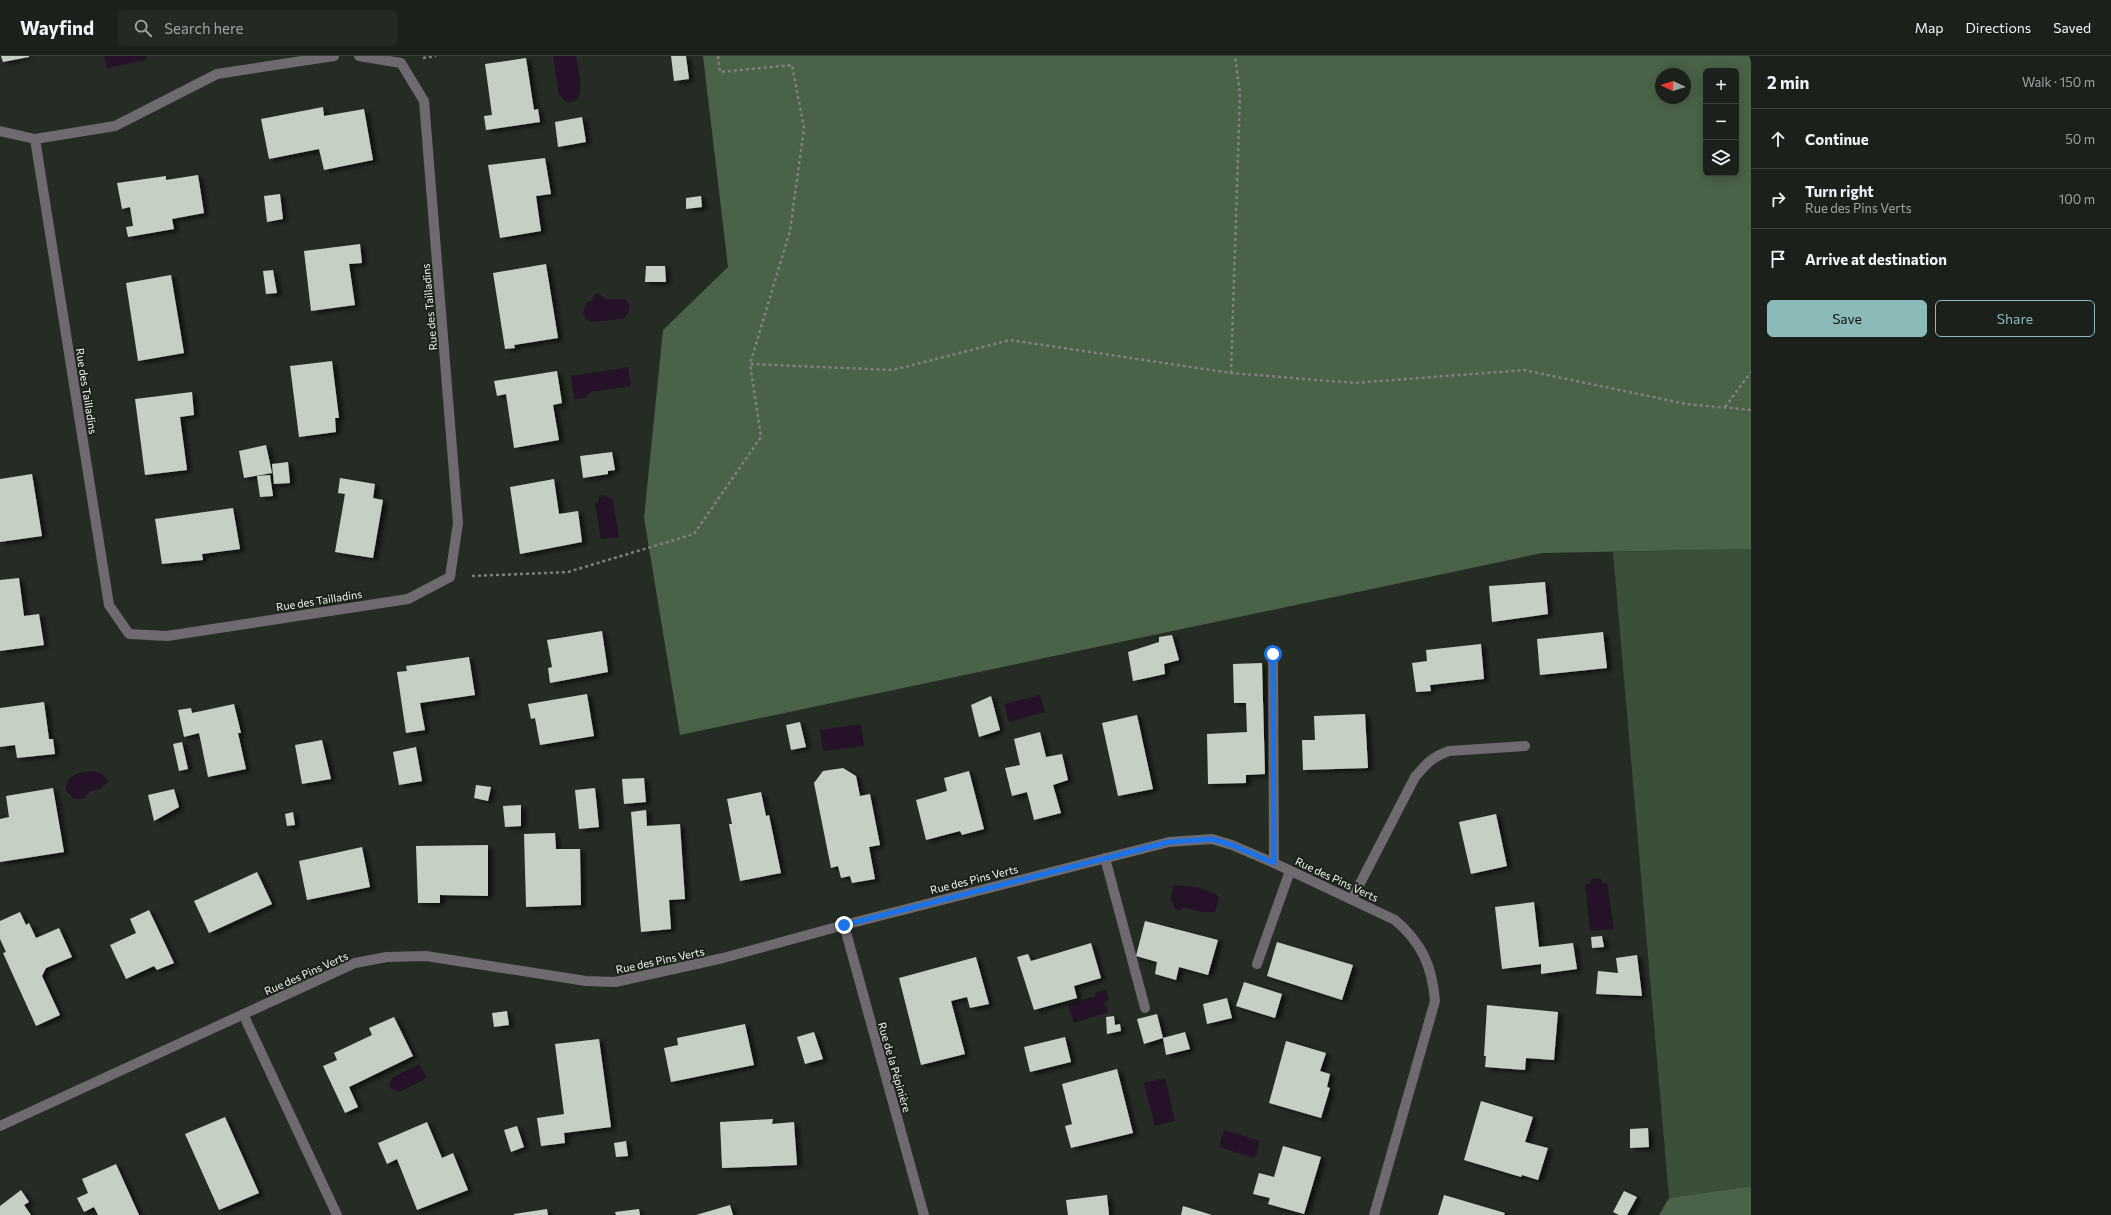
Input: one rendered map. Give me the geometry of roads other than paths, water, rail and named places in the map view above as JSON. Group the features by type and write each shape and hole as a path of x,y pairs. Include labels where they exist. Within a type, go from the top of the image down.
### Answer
{"street":[{"path":"0,131 35,139 115,126 217,74 334,56"},
{"name":"Rue des Tailladins","path":"35,139 109,605 129,634 167,636 408,599 450,576 458,523 424,101 401,63 359,56"},
{"path":"1273,654 1274,863"},
{"path":"1352,899 1415,778 1427,762 1438,754 1449,751 1525,746"},
{"name":"Rue des Pins Verts","path":"0,1126 355,963 387,957 426,956 586,981 614,982 723,958 844,925 1169,842 1212,839 1232,845 1274,863 1395,920 1408,931 1427,961 1433,979 1435,1001 1374,1215"},
{"path":"1105,858 1145,1008"},
{"path":"1257,964 1290,871"},
{"name":"Rue de la Pépinière","path":"844,925 924,1215"},
{"path":"243,1014 337,1215"}]}
